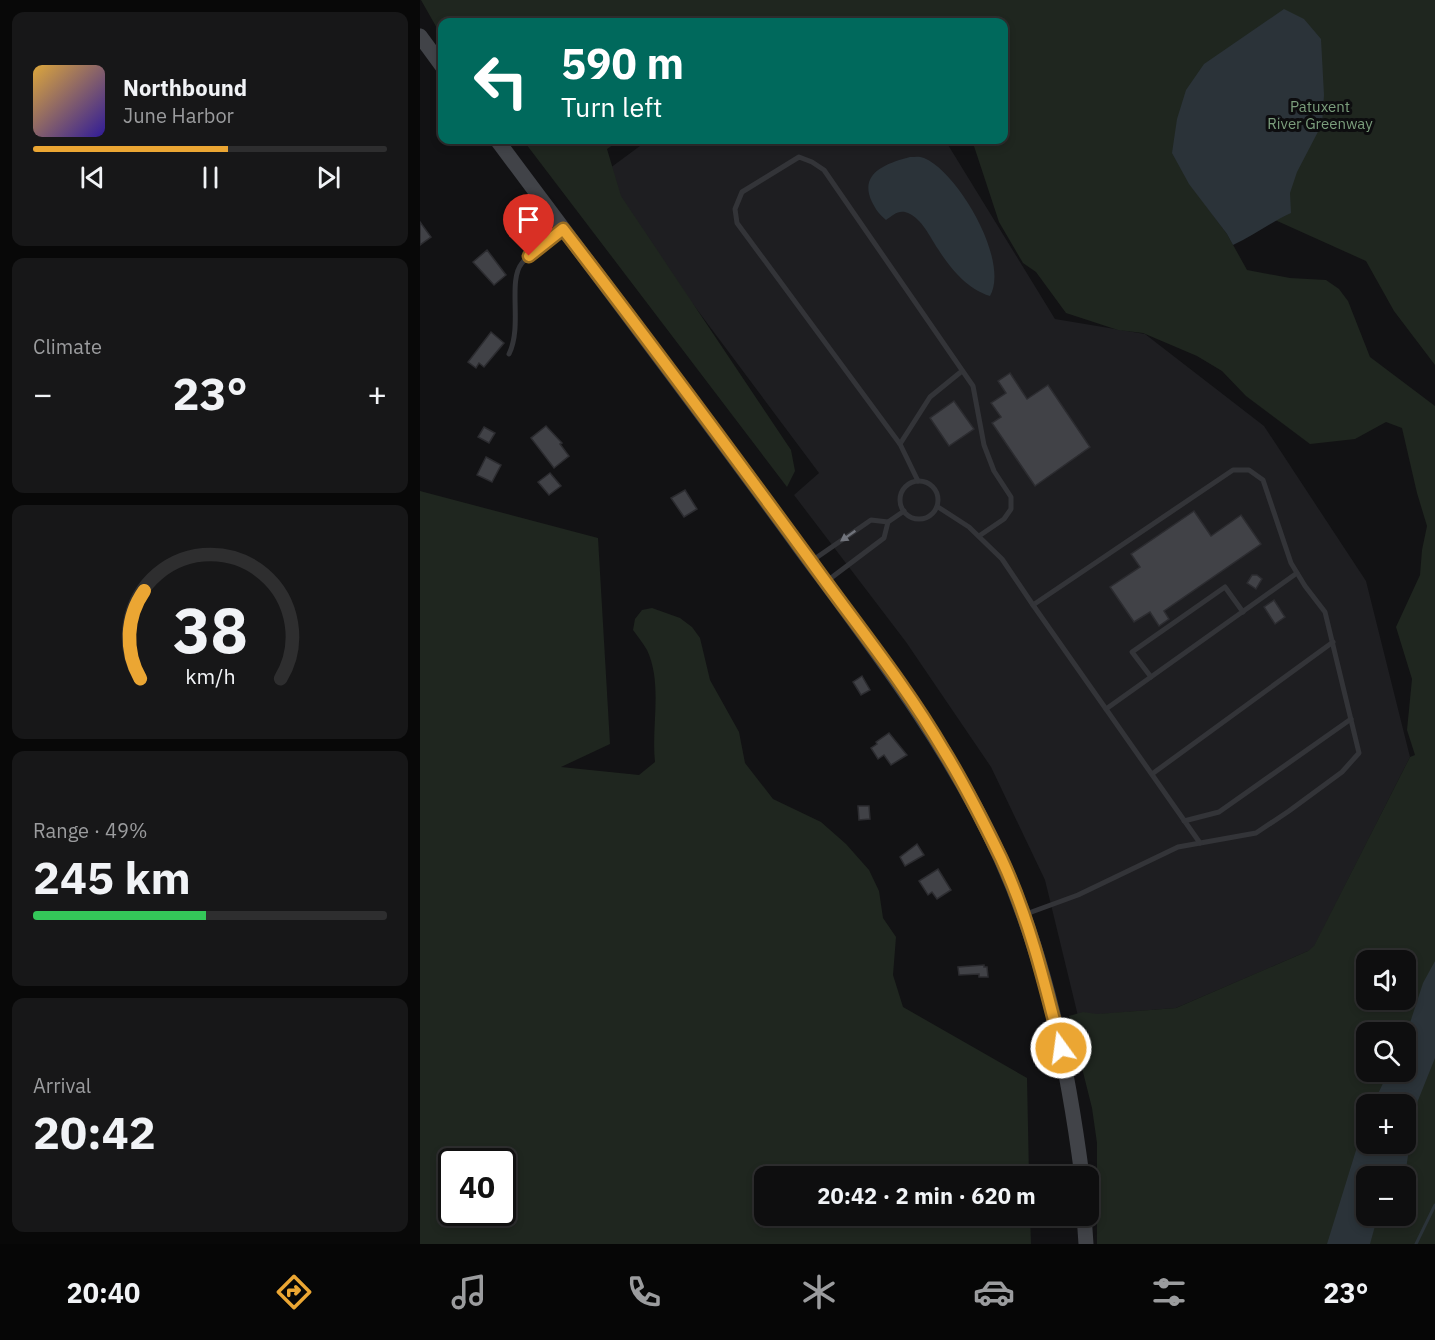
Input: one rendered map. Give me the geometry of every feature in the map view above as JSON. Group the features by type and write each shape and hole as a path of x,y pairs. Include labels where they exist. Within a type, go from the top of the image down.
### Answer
{"street":[{"path":"420,36 438,61"},
{"path":"500,144 680,382 906,693 944,749 978,811 1023,915 1044,980 1061,1048 1075,1120 1081,1166"},
{"path":"1085,1226 1086,1244"}],"lane":[{"path":"918,481 900,444 737,223 735,209 742,192 799,157 824,170 973,386 987,454 994,471 1011,497 1011,509 1005,519 979,536"},
{"path":"508,354 516,331 517,272 521,263 563,229"},
{"path":"900,444 930,397 962,371"},
{"path":"1023,915 1078,895 1178,847 1256,833 1342,772 1359,753 1325,612 1291,563 1263,480 1249,470 1233,470 1033,605"},
{"path":"924,482 935,489 939,501 938,507 931,516 919,520 908,516 903,512 900,499 902,492 911,483 924,482"},
{"path":"938,507 969,527 1002,559 1200,843"},
{"path":"811,562 871,520 888,522 903,512"},
{"path":"826,582 884,538 888,522"},
{"path":"1106,709 1297,573"},
{"path":"1151,677 1132,652 1225,587 1243,612"},
{"path":"1152,774 1332,642"},
{"path":"1185,821 1219,812 1351,719"}],"shaded area":[{"path":"1284,9 1304,19 1321,39 1324,95 1322,124 1297,172 1290,193 1291,213 1233,245 1189,184 1172,153 1177,119 1186,90 1204,64"},
{"path":"643,144 947,144 1055,319 1145,334 1264,426 1366,581 1410,757 1313,949 1176,1008 1078,1016 1045,880 991,767 906,642 794,495 819,473 598,177"},
{"path":"910,157 924,158 937,167 965,199 977,219 993,262 994,281 990,296 974,288 960,277 922,224 913,216 899,212 886,220 872,202 869,184 877,171 892,162"},
{"path":"1435,961 1435,1058 1416,1106 1416,1094 1378,1094 1384,1082 1416,1082 1416,1022 1410,1022 1423,983"},
{"path":"1356,1150 1356,1154 1408,1154 1406,1166 1356,1166 1356,1226 1375,1226 1370,1244 1327,1244"}],"green space":[{"name":"Patuxent River Greenway","path":"421,0 1435,0 1435,365 1394,311 1366,261 1188,181 1227,234 1247,270 1290,278 1326,280 1339,289 1348,301 1370,357 1435,406 1435,1244 1097,1244 1099,1166 1097,1166 1097,1143 1092,1108 1069,1016 1083,1012 1097,1014 1176,1008 1308,951 1314,946 1410,757 1415,755 1407,730 1412,679 1396,627 1420,575 1427,526 1402,428 1386,422 1355,439 1310,444 1246,396 1222,371 1197,356 1143,333 1118,330 1066,313 1036,272 1023,263 999,222 973,144 1008,144 1008,18 438,18 438,30"},
{"path":"526,144 614,144 607,149 621,196 791,450 795,471 787,487"},
{"path":"420,491 598,538 610,744 561,767 639,775 655,762 656,691 652,663 647,650 633,630 635,619 642,610 652,608 680,618 692,627 700,638 710,680 739,732 745,763 773,799 821,822 846,844 869,870 879,891 883,918 896,937 893,975 903,1007 1027,1078 1029,1166 754,1166 754,1226 1030,1226 1031,1244 420,1244"}],"building":[{"path":"420,222 431,237 420,245"},
{"path":"487,250 506,275 494,285 473,262"},
{"path":"491,332 504,343 484,367 479,363 476,368 468,362"},
{"path":"1010,373 1027,399 1048,385 1090,447 1035,486 992,423 1001,417 991,403 1006,393 998,381"},
{"path":"954,401 974,429 949,446 930,418"},
{"path":"546,426 562,443 560,444 569,456 554,468 531,438"},
{"path":"484,427 495,433 489,443 478,437"},
{"path":"486,457 501,465 492,482 477,475"},
{"path":"550,473 561,486 549,495 538,482"},
{"path":"685,490 697,509 684,517 671,498"},
{"path":"1194,511 1211,536 1241,515 1261,544 1164,611 1169,619 1159,626 1150,612 1134,622 1110,587 1140,567 1131,554"},
{"path":"1252,575 1257,575 1262,579 1256,589 1247,583"},
{"path":"1274,600 1285,617 1275,624 1264,607"},
{"path":"862,676 870,690 861,695 853,682"},
{"path":"889,733 907,755 891,765 884,755 878,759 871,748"},
{"path":"858,806 869,806 870,819 859,820"},
{"path":"917,844 924,855 905,866 900,857"},
{"path":"938,869 951,890 937,899 932,892 928,895 919,881"},
{"path":"984,965 987,967 988,977 979,977 979,974 959,975 958,967"}],"waterway":[{"path":"1416,1244 1435,1205"}],"route":[{"path":"529,256 563,229 680,382 906,693 944,749 1002,861 1044,980 1061,1048"}]}
